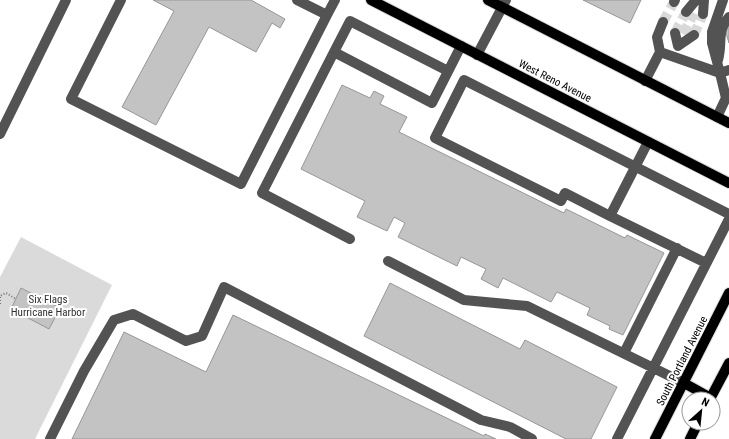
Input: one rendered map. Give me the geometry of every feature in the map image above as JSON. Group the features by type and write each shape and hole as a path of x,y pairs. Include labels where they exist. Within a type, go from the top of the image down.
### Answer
{"main road":[{"name":"West Reno Avenue","path":"371,0 729,183"},
{"path":"488,0 504,4 645,80 729,123"},
{"name":"South Portland Avenue","path":"656,439 729,293"},
{"path":"715,391 728,368"},
{"path":"684,383 698,391"}],"street":[{"path":"0,134 66,0"},
{"path":"122,0 70,99 241,184 335,0"},
{"path":"297,0 327,15"},
{"path":"694,13 696,0"},
{"path":"694,13 700,0"},
{"path":"694,13 704,0"},
{"path":"722,69 712,43 712,32 723,0"},
{"path":"478,55 504,4"},
{"path":"717,117 728,98 722,69 720,32 729,17"},
{"path":"350,239 262,193 350,21 448,71"},
{"path":"645,80 660,52 657,36 663,22"},
{"path":"673,56 678,46 679,33"},
{"path":"678,46 694,35"},
{"path":"334,52 432,102 461,46"},
{"path":"660,52 722,69"},
{"path":"706,263 565,193 561,202 435,138 464,80 729,214"},
{"path":"610,216 648,142"},
{"path":"617,439 729,219"},
{"path":"624,353 677,248"},
{"path":"388,261 464,300 527,306 684,383"},
{"path":"50,439 84,371 114,320 133,314 186,340 202,336 224,287 481,420 510,427 520,436 532,439"}],"path":[{"path":"0,304 0,296 6,293 16,299"}],"green space":[{"name":"Six Flags Hurricane Harbor","path":"21,237 112,285 35,439 0,439 0,277"}],"building":[{"path":"153,0 251,0 285,19 280,28 272,23 256,52 209,27 156,125 122,107 174,11"},
{"path":"583,0 641,0 630,23"},
{"path":"729,23 729,43 725,30"},
{"path":"342,85 370,98 374,91 384,96 380,104 407,117 399,132 564,213 566,209 625,238 627,235 664,253 623,335 609,329 610,326 587,315 590,308 557,292 551,302 503,278 498,288 481,279 486,269 461,257 457,266 398,237 405,223 394,217 387,231 357,217 365,201 301,169"},
{"path":"390,283 520,349 525,340 617,387 591,439 566,439 364,336"},
{"path":"21,288 60,308 49,329 11,309"},
{"path":"233,315 484,436 485,434 496,439 72,439 124,332 206,372"}],"tunnel":[{"path":"663,22 674,2"},
{"path":"675,33 686,12"},
{"path":"683,34 694,13"},
{"path":"694,35 703,14"}]}
